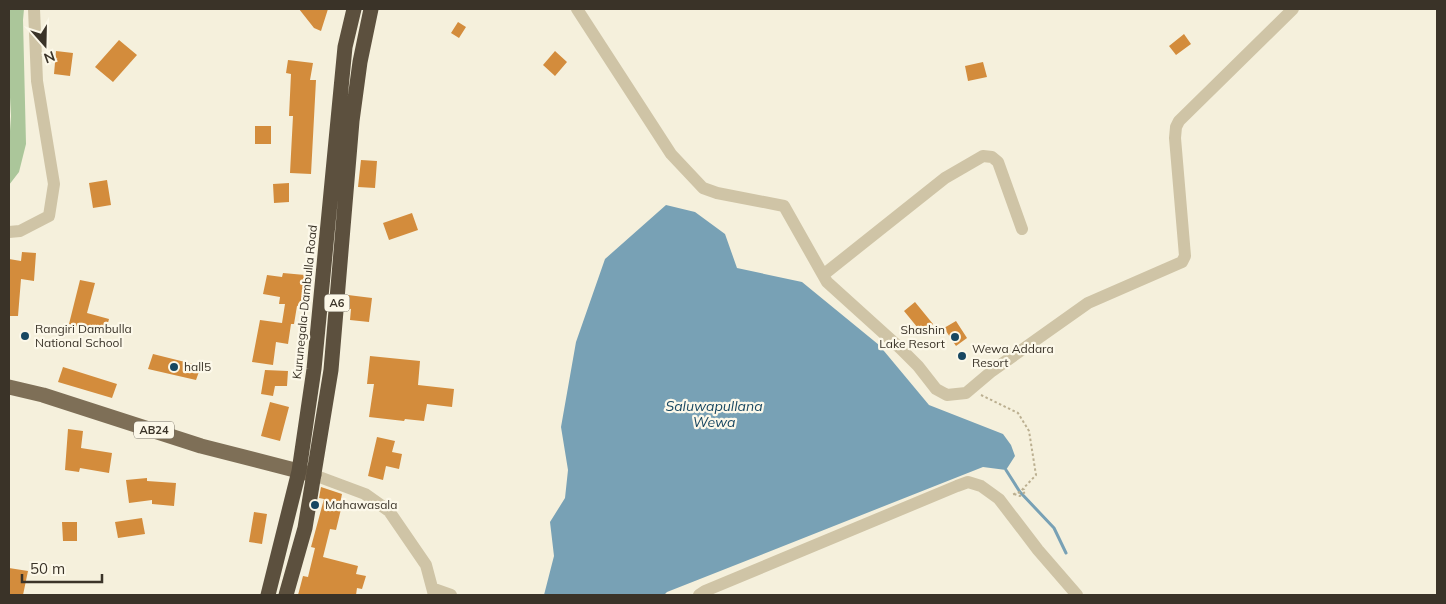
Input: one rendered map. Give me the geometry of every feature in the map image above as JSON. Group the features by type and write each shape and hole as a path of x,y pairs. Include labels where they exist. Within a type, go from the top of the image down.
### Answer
{"highway":[{"name":"Kurunegala-Dambulla Road","path":"286,595 305,528 306,473 314,364 345,47 354,9"},
{"name":"Kurunegala-Dambulla Road","path":"268,595 306,473 331,370 352,121 360,62 371,9"}],"main road":[{"name":"AB24","path":"9,387 43,395 201,446 306,473"}],"street":[{"path":"9,232 20,231 49,216 54,184 37,80 34,9"},
{"path":"577,9 671,154 703,188 717,193 784,206 827,282 918,366 936,388 948,395 966,393 992,370 1088,303 1182,262 1185,256 1175,138 1178,121 1293,9"},
{"path":"823,275 945,178 983,156 992,157 998,162 1022,228"},
{"path":"306,473 365,494 389,511 426,565 434,592 451,595"},
{"path":"699,595 968,482 981,486 999,499 1038,550 1077,595"}],"path":[{"path":"966,393 979,394 1018,413 1029,431 1036,475 1024,488 1025,492 1020,496 1014,494 999,499"}],"green space":[{"path":"9,9 24,9 26,144 19,172 9,185 11,116"}],"water":[{"name":"Saluwapullana Wewa","path":"666,205 695,212 725,234 737,268 802,282 879,345 929,405 1003,434 1011,445 1015,456 1006,470 983,467 667,592 664,595 544,595 554,556 550,522 565,498 568,470 561,427 576,342 605,259"}],"building":[{"path":"299,9 328,9 321,31 314,28"},
{"path":"458,22 466,27 459,38 451,33"},
{"path":"1184,34 1191,44 1176,55 1169,46"},
{"path":"119,40 137,55 113,82 95,67"},
{"path":"56,51 73,53 70,76 54,74"},
{"path":"555,51 567,62 555,76 543,65"},
{"path":"288,60 313,63 310,80 316,80 311,174 290,173 293,116 289,116 291,74 286,73"},
{"path":"983,62 987,77 968,81 965,66"},
{"path":"255,126 271,126 271,144 255,144"},
{"path":"361,160 377,161 375,188 358,187"},
{"path":"107,180 111,205 93,208 89,183"},
{"path":"289,183 289,202 274,203 273,184"},
{"path":"412,213 418,230 389,240 383,223"},
{"path":"22,252 36,253 34,281 21,279 18,316 9,316 9,259 21,261"},
{"path":"283,273 305,275 301,306 297,306 294,324 291,324 288,344 276,342 273,365 252,362 260,320 282,323 285,304 279,304 280,297 263,294 267,275 282,277"},
{"path":"80,280 95,283 87,313 109,319 105,334 69,324"},
{"path":"348,295 372,298 369,322 350,320 351,309 346,308"},
{"path":"915,302 933,324 922,333 904,311"},
{"path":"956,321 967,338 956,346 944,328"},
{"name":"hall5","path":"153,354 201,366 196,380 148,369"},
{"path":"370,356 420,361 418,385 454,389 452,407 427,404 424,421 369,417 374,384 367,384"},
{"path":"63,367 117,384 112,398 58,382"},
{"path":"265,370 288,371 287,386 275,386 273,396 261,394"},
{"path":"270,402 289,407 280,441 261,436"},
{"path":"68,429 83,431 81,448 112,453 109,473 80,468 79,472 65,470"},
{"path":"377,437 395,441 392,452 402,454 399,469 386,466 383,480 368,476"},
{"path":"147,478 147,481 176,483 174,506 152,504 152,500 129,503 126,480"},
{"path":"321,487 342,494 340,504 342,505 336,530 330,529 323,557 358,566 356,574 366,576 362,589 357,588 356,595 298,595 303,576 308,577 315,548 311,547 324,499 319,498"},
{"path":"254,512 267,514 262,544 249,542"},
{"path":"142,518 145,534 118,538 115,522"},
{"path":"62,522 77,522 77,541 63,541"},
{"path":"9,568 28,571 23,595 9,595"}],"waterway":[{"path":"1006,470 1020,492 1054,528 1066,553"}],"place":[{"name":"Rangiri Dambulla National School","path":"25,336"},
{"name":"Shashin Lake Resort","path":"955,337"},
{"name":"Wewa Addara Resort","path":"962,356"},
{"name":"hall5","path":"174,367"},
{"name":"Mahawasala","path":"315,505"}]}
